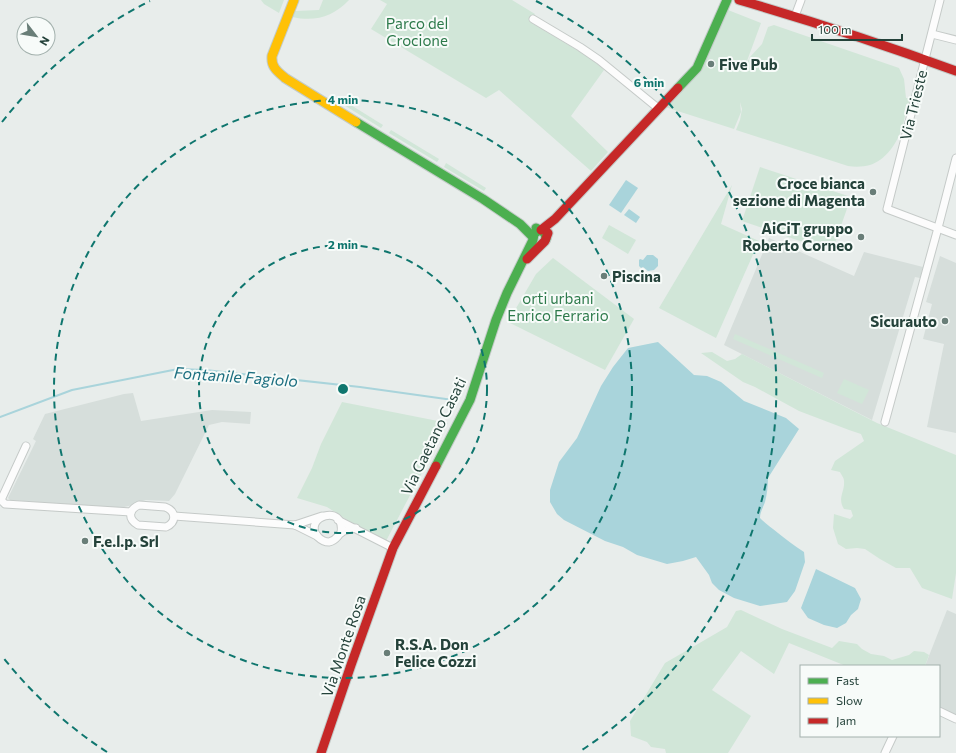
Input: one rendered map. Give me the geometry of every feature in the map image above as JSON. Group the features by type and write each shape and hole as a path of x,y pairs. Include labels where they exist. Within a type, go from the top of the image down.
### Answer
{"street":[{"name":"Via Gaetano Casati","path":"393,548 470,400 496,320 507,293 536,235 555,219 697,68 727,0"},
{"path":"739,0 795,16 925,59 956,71"},
{"path":"795,16 801,0"},
{"name":"Via Trieste","path":"938,228 886,209 940,0"},
{"path":"285,78 272,72 268,63 269,53 276,35 292,2"},
{"path":"292,2 271,62 273,68 285,78 483,199 520,224 528,232 536,235 545,233 544,242 540,245 536,244 536,235"},
{"path":"533,19 599,60 659,109"},
{"path":"932,34 956,40"},
{"path":"885,422 956,158"},
{"name":"Via Gaetano Casati","path":"519,268 528,256 544,242 555,219"},
{"path":"938,228 956,235"},
{"path":"26,446 0,500 5,504 131,512"},
{"path":"142,504 168,508 174,516 172,523 166,527 148,526 138,525 134,522 131,512 136,506 142,504"},
{"path":"174,516 295,525 327,542 335,540 340,533 341,528 338,520"},
{"path":"295,525 322,516 332,516 393,548"},
{"path":"317,536 315,532 316,522 322,516"},
{"path":"340,533 356,528"},
{"name":"Via Monte Rosa","path":"321,753 393,548"},
{"path":"940,711 956,719"},
{"path":"886,753 893,737"}],"shaded area":[{"path":"769,238 854,276 864,252 923,267 920,278 915,277 872,420 724,345"},
{"path":"940,256 956,263 956,433 927,427 944,344 923,339 932,304 926,302"},
{"path":"133,393 141,421 212,410 251,412 250,424 222,422 209,425 175,494 169,501 146,500 120,508 10,500 8,498 36,441 33,439 45,414"},
{"path":"947,610 956,614 956,715 940,707 940,665 925,665"}],"green space":[{"path":"261,0 284,0 279,13 264,4"},
{"path":"323,0 349,0 337,11 323,17 308,19 292,17 295,11 319,10"},
{"name":"Parco del Crocione","path":"380,0 512,0 535,14 530,22 592,59 604,70 571,116 608,152 591,171 499,90 486,98 371,29 387,4"},
{"path":"728,10 761,23 744,69 750,57 762,44 768,27 774,25 899,68 904,79 906,98 911,98 900,134 886,155 876,163 870,165 859,167 848,166 736,130 742,109 740,102 741,112 734,129 665,107 701,70"},
{"path":"346,102 383,125 381,128 344,105"},
{"path":"391,130 439,159 437,162 389,133"},
{"path":"446,163 486,188 484,191 444,167"},
{"path":"760,167 851,197 832,252 742,221"},
{"path":"732,185 721,224 759,241 716,338 659,308"},
{"path":"609,225 636,240 628,254 602,238"},
{"name":"orti urbani Enrico Ferrario","path":"553,258 634,319 605,370 508,322 536,274"},
{"path":"735,334 824,373 822,378 733,339"},
{"path":"712,352 727,361 735,359 742,354 877,423 956,455 956,573 952,599 922,588 910,568 896,568 865,549 846,549 838,544 833,528 834,514 850,519 853,516 851,510 844,509 841,502 844,485 843,477 840,472 831,470 835,461 864,441 861,434 799,411 743,382 701,353"},
{"path":"844,379 869,390 862,404 837,393"},
{"path":"342,402 448,423 386,541 355,525 327,507 297,498"},
{"path":"741,610 782,629 832,648 839,641 857,644 871,654 884,656 892,660 909,655 914,651 924,652 929,655 925,665 844,665 789,643 774,674 741,651 712,690 751,716 728,753 666,753 665,749 651,747 647,742 631,736 630,721 665,663 727,627 736,611"}],"water":[{"path":"626,180 638,188 621,213 609,205"},
{"path":"629,209 640,217 636,223 624,215"},
{"path":"647,255 653,255 658,259 658,266 654,270 648,271 639,266 639,260 643,260"},
{"path":"658,342 694,375 707,376 721,382 744,401 786,418 799,429 768,478 766,499 760,516 760,518 767,524 804,552 805,562 795,591 787,602 760,606 734,598 719,590 712,583 709,575 696,557 667,564 637,555 623,547 605,541 564,520 557,514 550,502 550,490 559,462 577,438 601,386 613,367 628,348"},
{"path":"816,569 855,588 861,599 858,609 851,615 846,623 837,628 824,625 808,618 801,608"}],"waterway":[{"name":"Fontanile Fagiolo","path":"0,417 72,390 178,369 205,370 360,387 453,400"}],"traffic: fast":[{"path":"678,88 697,68 727,0"},
{"path":"356,122 483,199 520,224 533,237"},
{"path":"536,228 545,233 546,239"},
{"path":"436,466 470,400 496,320 507,293 533,240 534,234 539,230"}],"traffic: slow":[{"path":"294,0 272,56 272,63 277,71 285,78 356,122"}],"traffic: jam":[{"path":"739,0 794,16 956,71"},
{"path":"541,230 555,219 678,88"},
{"path":"527,259 545,241 548,233"},
{"path":"321,753 393,548 436,466"}],"place":[{"name":"Five Pub","path":"711,64"},
{"name":"Croce bianca sezione di Magenta","path":"873,192"},
{"name":"AiCiT gruppo Roberto Corneo","path":"861,237"},
{"name":"Piscina","path":"604,276"},
{"name":"Sicurauto","path":"945,321"},
{"name":"F.e.l.p. Srl","path":"85,541"},
{"name":"R.S.A. Don Felice Cozzi","path":"387,653"}]}
